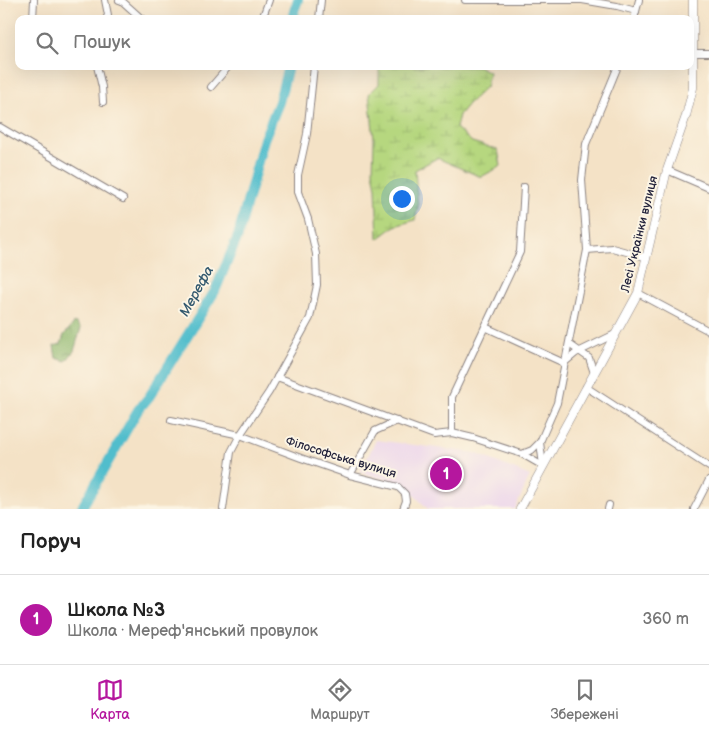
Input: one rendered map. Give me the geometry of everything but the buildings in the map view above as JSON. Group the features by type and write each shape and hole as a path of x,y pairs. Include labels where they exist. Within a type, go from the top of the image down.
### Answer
{"street":[{"path":"33,15 34,0"},
{"path":"105,0 108,15"},
{"path":"119,0 138,15"},
{"path":"263,15 269,0"},
{"path":"319,15 321,0"},
{"path":"465,0 582,0 636,11"},
{"path":"635,15 639,0"},
{"name":"Лесі Українки вулиця","path":"693,0 693,15"},
{"path":"694,54 709,53"},
{"path":"98,70 103,102"},
{"path":"211,87 225,70"},
{"path":"223,509 231,452 277,377 310,318 318,285 316,254 308,219 298,192 298,175 307,134 314,70"},
{"path":"522,454 532,450 540,442 557,403 587,250 582,180 586,144 616,70"},
{"name":"Лесі Українки вулиця","path":"520,509 638,293 667,170 686,116 693,88 692,70"},
{"path":"0,127 123,199"},
{"path":"667,170 709,188"},
{"path":"452,434 452,397 520,252 524,187"},
{"path":"587,250 612,248 645,257"},
{"path":"638,293 709,331"},
{"path":"485,327 564,363"},
{"path":"564,363 580,351 615,334"},
{"path":"569,344 588,358 594,373"},
{"path":"277,377 434,435 452,434 522,454 543,466"},
{"path":"586,387 709,467"},
{"name":"Філософська вулиця","path":"171,420 240,435 350,475 398,487 405,494 406,501 403,509"},
{"path":"350,475 375,431 397,422"},
{"path":"540,442 543,466"},
{"path":"694,509 709,480"}],"shaded area":[{"path":"376,440 475,453 530,476 515,509 428,509 408,489 390,481 360,472"}],"green space":[{"path":"379,70 485,70 489,72 486,87 459,115 456,128 472,142 498,150 501,166 481,177 437,158 415,170 418,207 415,220 395,226 378,239 376,188 373,171 374,139 369,94 379,84"},
{"path":"75,322 81,328 74,351 66,361 56,358 54,346 61,344 64,335"}],"waterway":[{"name":"Мерефа","path":"294,15 298,0"},
{"name":"Мерефа","path":"81,509 138,410 149,397 215,291 238,236 264,139 279,102 287,70"}],"place":[{"name":"Школа №3","path":"446,474"}]}
